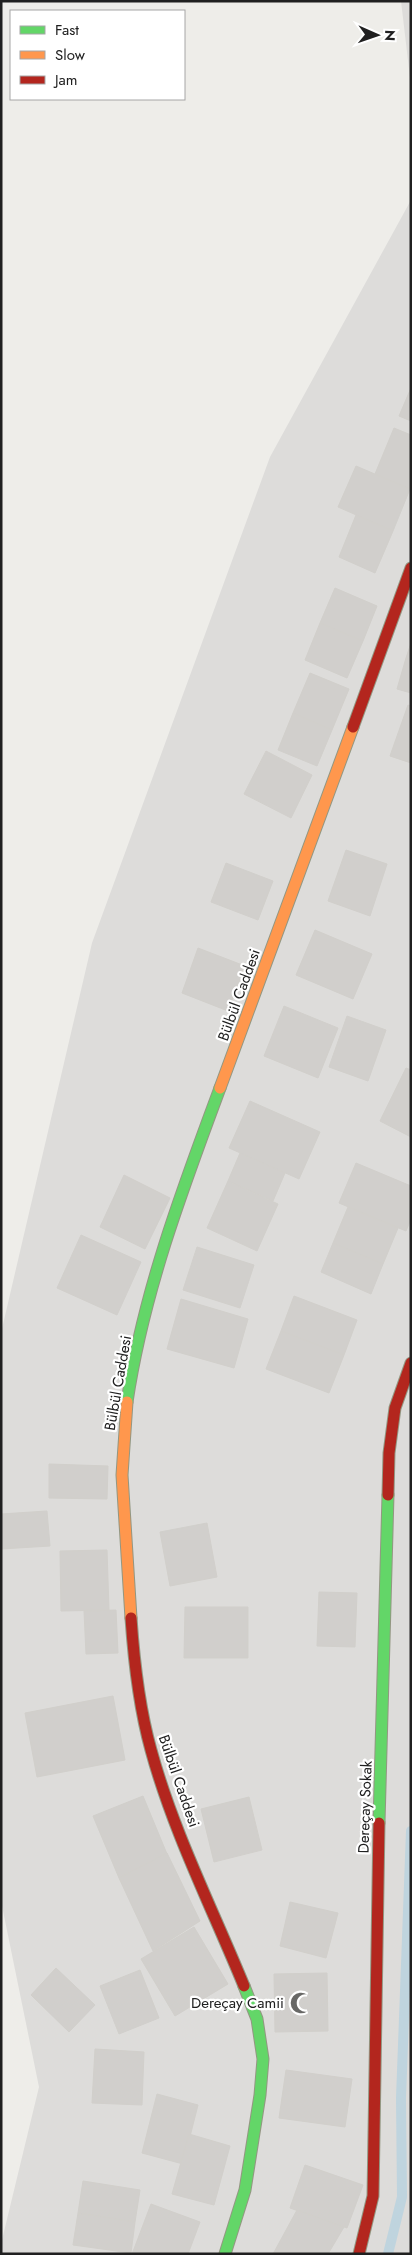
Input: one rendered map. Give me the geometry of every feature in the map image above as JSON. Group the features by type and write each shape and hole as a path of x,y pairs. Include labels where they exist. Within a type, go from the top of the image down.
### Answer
{"street":[{"name":"Bülbül Caddesi","path":"225,2254 245,2190 260,2095 263,2059 256,2020 162,1782 146,1727 136,1669 123,1525 122,1460 124,1416 141,1338 180,1203 411,568"},
{"name":"Dereçay Sokak","path":"359,2254 373,2196 378,1878 389,1453 395,1408 411,1363"}],"shaded area":[{"path":"401,1 411,1 411,86"},
{"path":"411,200 411,2254 1,2254 1,2244 39,2087 1,1901 1,1333 92,943 270,457"}],"building":[{"path":"411,388 411,421 399,416"},
{"path":"394,428 411,435 410,489 375,474"},
{"path":"356,466 410,489 393,531 338,507"},
{"path":"356,515 393,531 375,573 339,557"},
{"path":"335,588 377,606 363,641 320,623"},
{"path":"320,623 363,641 347,678 305,660"},
{"path":"411,643 411,660 406,658"},
{"path":"406,658 411,660 411,693 397,689"},
{"path":"310,673 349,689 332,730 293,713"},
{"path":"408,705 411,706 411,763 390,756"},
{"path":"293,713 332,730 317,766 278,750"},
{"path":"266,751 312,775 291,818 244,794"},
{"path":"346,850 387,864 370,916 328,901"},
{"path":"226,863 273,881 258,920 211,902"},
{"path":"315,930 372,954 353,999 296,975"},
{"path":"198,948 245,966 228,1011 182,993"},
{"path":"284,1006 338,1028 318,1078 264,1056"},
{"path":"347,1016 386,1030 368,1081 329,1067"},
{"path":"406,1068 411,1070 411,1137 380,1121"},
{"path":"250,1101 320,1132 299,1179 229,1148"},
{"path":"240,1153 285,1173 273,1201 228,1181"},
{"path":"356,1163 411,1186 411,1219 406,1231 339,1203"},
{"path":"124,1175 170,1198 145,1249 100,1227"},
{"path":"228,1181 278,1204 257,1251 207,1228"},
{"path":"348,1207 398,1228 383,1264 333,1243"},
{"path":"81,1235 141,1262 117,1315 57,1288"},
{"path":"333,1243 383,1264 371,1294 321,1272"},
{"path":"197,1247 254,1265 240,1308 183,1290"},
{"path":"294,1296 357,1320 344,1355 281,1331"},
{"path":"181,1299 248,1319 234,1368 167,1349"},
{"path":"281,1331 344,1355 329,1393 266,1369"},
{"path":"49,1464 108,1466 107,1499 49,1498"},
{"path":"47,1511 50,1546 1,1549 1,1514"},
{"path":"207,1523 217,1577 170,1586 160,1532"},
{"path":"107,1550 109,1610 61,1611 60,1551"},
{"path":"319,1592 357,1593 355,1647 317,1646"},
{"path":"185,1607 248,1607 248,1658 184,1658"},
{"path":"116,1610 118,1653 86,1654 84,1611"},
{"path":"113,1696 125,1760 37,1777 25,1713"},
{"path":"143,1796 167,1854 119,1878 93,1816"},
{"path":"249,1797 262,1850 214,1862 201,1809"},
{"path":"167,1853 200,1921 153,1951 119,1878"},
{"path":"290,1902 338,1913 326,1958 280,1946"},
{"path":"194,1927 228,1984 175,2016 141,1959"},
{"path":"56,1968 95,2005 69,2032 31,1995"},
{"path":"140,1970 159,2018 119,2034 100,1986"},
{"name":"Dereçay Camii","path":"327,1973 328,2031 275,2032 274,1974"},
{"path":"95,2049 144,2052 142,2105 92,2103"},
{"path":"286,2070 352,2079 345,2127 279,2118"},
{"path":"157,2094 198,2105 183,2164 142,2153"},
{"path":"189,2134 230,2146 214,2205 172,2194"},
{"path":"305,2165 363,2185 347,2228 290,2208"},
{"path":"83,2181 140,2190 135,2222 78,2213"},
{"path":"151,2204 200,2222 188,2254 148,2254 134,2249"},
{"path":"297,2210 344,2227 328,2254 273,2254"},
{"path":"78,2213 135,2222 131,2253 73,2245"},
{"path":"134,2249 148,2254 132,2254"}],"waterway":[{"path":"388,2254 402,2197 401,2098 411,1831"}],"traffic: fast":[{"path":"127,1402 134,1362 153,1282 178,1204 220,1088"},
{"path":"379,1823 388,1495"},
{"path":"225,2254 245,2190 260,2095 263,2059 257,2019 244,1986"}],"traffic: slow":[{"path":"220,1088 353,727"},
{"path":"127,1402 122,1475 131,1618"}],"traffic: jam":[{"path":"353,727 411,568"},
{"path":"388,1495 389,1453 395,1408 411,1363"},
{"path":"131,1618 140,1701 160,1780 182,1840 244,1986"},
{"path":"359,2254 373,2196 379,1823"}],"place":[{"name":"Dereçay Camii","path":"301,2003"}]}
